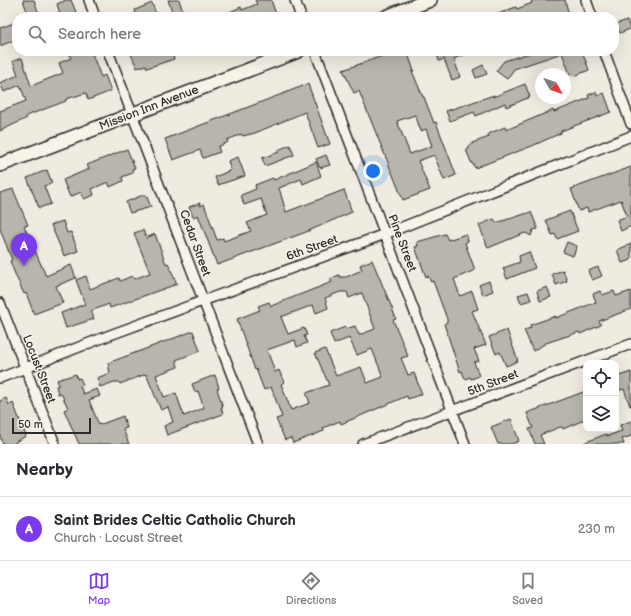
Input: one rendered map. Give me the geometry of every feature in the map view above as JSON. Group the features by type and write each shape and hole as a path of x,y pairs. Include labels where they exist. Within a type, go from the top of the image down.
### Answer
{"main road":[{"path":"399,12 430,0"},
{"name":"Mission Inn Avenue","path":"0,165 285,56"}],"street":[{"path":"89,0 93,12"},
{"path":"295,0 299,12"},
{"path":"586,0 590,12"},
{"name":"Cedar Street","path":"110,56 134,115 258,444"},
{"name":"Pine Street","path":"317,56 465,444"},
{"path":"606,56 631,124"},
{"name":"6th Street","path":"0,378 203,300 385,234 631,136"},
{"name":"Locust Street","path":"0,303 55,444"},
{"name":"5th Street","path":"364,444 631,344"}],"building":[{"path":"23,0 34,0 38,12 27,12"},
{"path":"66,0 71,0 76,12 59,12 57,4"},
{"path":"168,0 179,0 183,12 172,12"},
{"path":"255,0 271,0 275,12 230,12 241,7 242,10 257,4"},
{"path":"531,0 565,0 568,12 504,12 516,7 517,9 532,3"},
{"path":"152,3 155,12 136,12 135,10"},
{"path":"627,20 630,29 620,33 619,23"},
{"path":"12,24 12,41 0,46 0,28"},
{"path":"70,56 93,56 101,77 105,75 111,91 88,100 86,93 66,99 66,101 26,116 27,118 0,131 0,111 26,101 20,85 4,92 0,83 18,75 13,61 22,58 31,86 63,73 59,63 71,58"},
{"path":"132,56 173,56 174,59 147,68 146,65 137,68"},
{"path":"382,56 409,56 414,71 412,71 434,123 436,122 456,175 444,180 434,155 418,161 430,190 403,200 359,91 354,93 343,70","holes":["415,115 421,131 426,129 432,146 410,154 397,121"]},
{"path":"438,56 460,56 454,59 460,77 452,80 444,59 439,61"},
{"path":"520,56 553,56 514,69 507,79 496,71 504,61"},
{"path":"563,56 584,56 589,70 574,76 571,74 571,68 568,68"},
{"path":"483,65 487,74 476,78 473,70"},
{"path":"308,84 330,144 318,148 305,112 255,133 243,136 242,134 227,140 228,142 218,147 220,152 203,158 200,150 173,160 165,139"},
{"path":"525,84 530,97 506,107 505,103 476,116 474,112 450,121 446,111 494,95 493,97"},
{"path":"596,92 597,96 604,93 611,112 561,131 561,133 532,146 475,168 472,164 466,150 469,149 468,147 472,145 472,143 489,137 488,134 505,127 506,130 553,110 554,112 589,98 588,95"},
{"path":"290,145 294,155 265,166 262,158 279,152 278,150"},
{"path":"127,149 135,168 132,169 133,173 122,177 123,181 110,187 108,182 92,189 94,195 84,199 81,192 70,197 63,180 89,169 87,165"},
{"path":"326,155 330,165 320,168 316,159"},
{"path":"238,157 245,176 218,185 215,177 231,170 228,161"},
{"path":"316,162 321,176 303,184 301,179 279,188 286,212 344,190 352,212 306,232 217,265 198,215 193,217 189,207 200,203 200,206 204,204 217,240 223,238 224,241 251,231 247,223 267,215 261,199 244,205 241,195 256,189 255,185 273,178 274,180"},
{"path":"631,167 631,226 621,231 617,220 627,216 621,200 588,212 587,208 579,211 571,189"},
{"path":"47,170 52,183 44,186 51,204 39,208 27,178"},
{"path":"13,189 28,225 24,226 46,276 71,265 76,278 56,286 63,303 34,314 26,293 24,294 15,274 10,261 12,260 0,229 0,193"},
{"path":"146,195 151,207 130,213 126,202"},
{"path":"570,211 578,231 557,239 555,234 552,235 546,220"},
{"path":"531,212 538,229 533,230 531,236 526,233 522,234 488,248 479,225 494,219 496,223"},
{"path":"63,221 67,233 71,232 78,251 64,256 51,225"},
{"path":"143,230 146,238 155,234 166,264 168,263 177,284 110,308 109,304 91,311 94,319 66,328 61,313 85,304 76,280 86,276 90,289 119,278 120,281 132,276 134,279 150,273 134,233"},
{"path":"445,234 448,240 466,234 468,241 465,243 475,270 454,279 460,296 472,291 478,309 472,311 486,345 474,349 479,361 474,362 479,376 471,379 470,377 465,379 462,371 460,372 444,324 447,322 447,319 433,281 431,282 428,276 426,277 415,247 418,246 417,242"},
{"path":"567,242 577,246 573,256 563,252"},
{"path":"631,244 631,260 622,263 617,250"},
{"path":"529,252 535,268 507,279 503,268 520,262 519,256"},
{"path":"372,260 392,308 396,319 393,320 408,356 401,358 408,375 414,373 422,394 408,399 407,396 341,424 340,421 323,428 324,431 293,443 291,438 285,440 276,419 282,417 271,387 264,390 256,369 255,370 237,319 260,310 258,306 269,302 271,306 332,282 330,279 339,275 340,277 346,277 362,270 360,265","holes":["340,292 347,292 349,298 362,293 375,329 359,335 355,326 346,329 345,327 330,333 334,344 349,338 357,355 372,349 383,377 367,383 361,367 336,376 325,349 315,353 329,385 306,393 310,403 291,410 281,384 284,382 279,370 275,372 267,350 295,340 297,347 307,343 304,336 307,335 304,328 288,334 281,317 313,305 316,313 328,308 325,298"]},
{"path":"598,267 602,276 592,280 588,271"},
{"path":"563,270 567,281 556,285 552,274"},
{"path":"489,281 493,291 483,295 479,285"},
{"path":"547,287 551,297 540,301 537,291"},
{"path":"600,291 602,295 614,291 616,296 631,291 631,309 599,321 601,325 580,334 579,332 546,343 533,351 524,330 531,328 530,325 556,316 556,318 596,302 593,294"},
{"path":"528,292 531,300 521,303 518,295"},
{"path":"507,330 518,361 506,366 500,352 496,354 489,337"},
{"path":"193,331 200,351 176,360 178,367 156,375 164,397 176,393 184,416 204,408 198,391 195,392 192,384 215,375 219,388 217,389 223,407 221,407 223,414 167,435 164,426 173,422 168,407 161,410 146,374 120,384 119,382 114,382 100,387 97,378 110,373 108,363"},
{"path":"631,372 631,406 624,389 620,390 619,376"},
{"path":"76,374 77,379 80,378 83,385 80,386 83,394 97,389 100,396 89,400 99,425 123,416 127,428 123,429 129,444 79,444 64,410 68,408 61,393 58,394 56,386 59,385 57,380"},
{"path":"583,392 583,420 563,429 560,427 540,435 544,444 535,444 529,429 533,428 527,413"},
{"path":"6,398 9,405 13,403 26,436 15,442 16,444 3,444 0,437 0,401"},
{"path":"511,419 519,441 511,444 498,444 491,427"},
{"path":"631,421 631,436 622,439 624,444 581,444 606,434 607,436 622,431 620,425"}],"place":[{"name":"Saint Brides Celtic Catholic Church","path":"24,266"}]}
